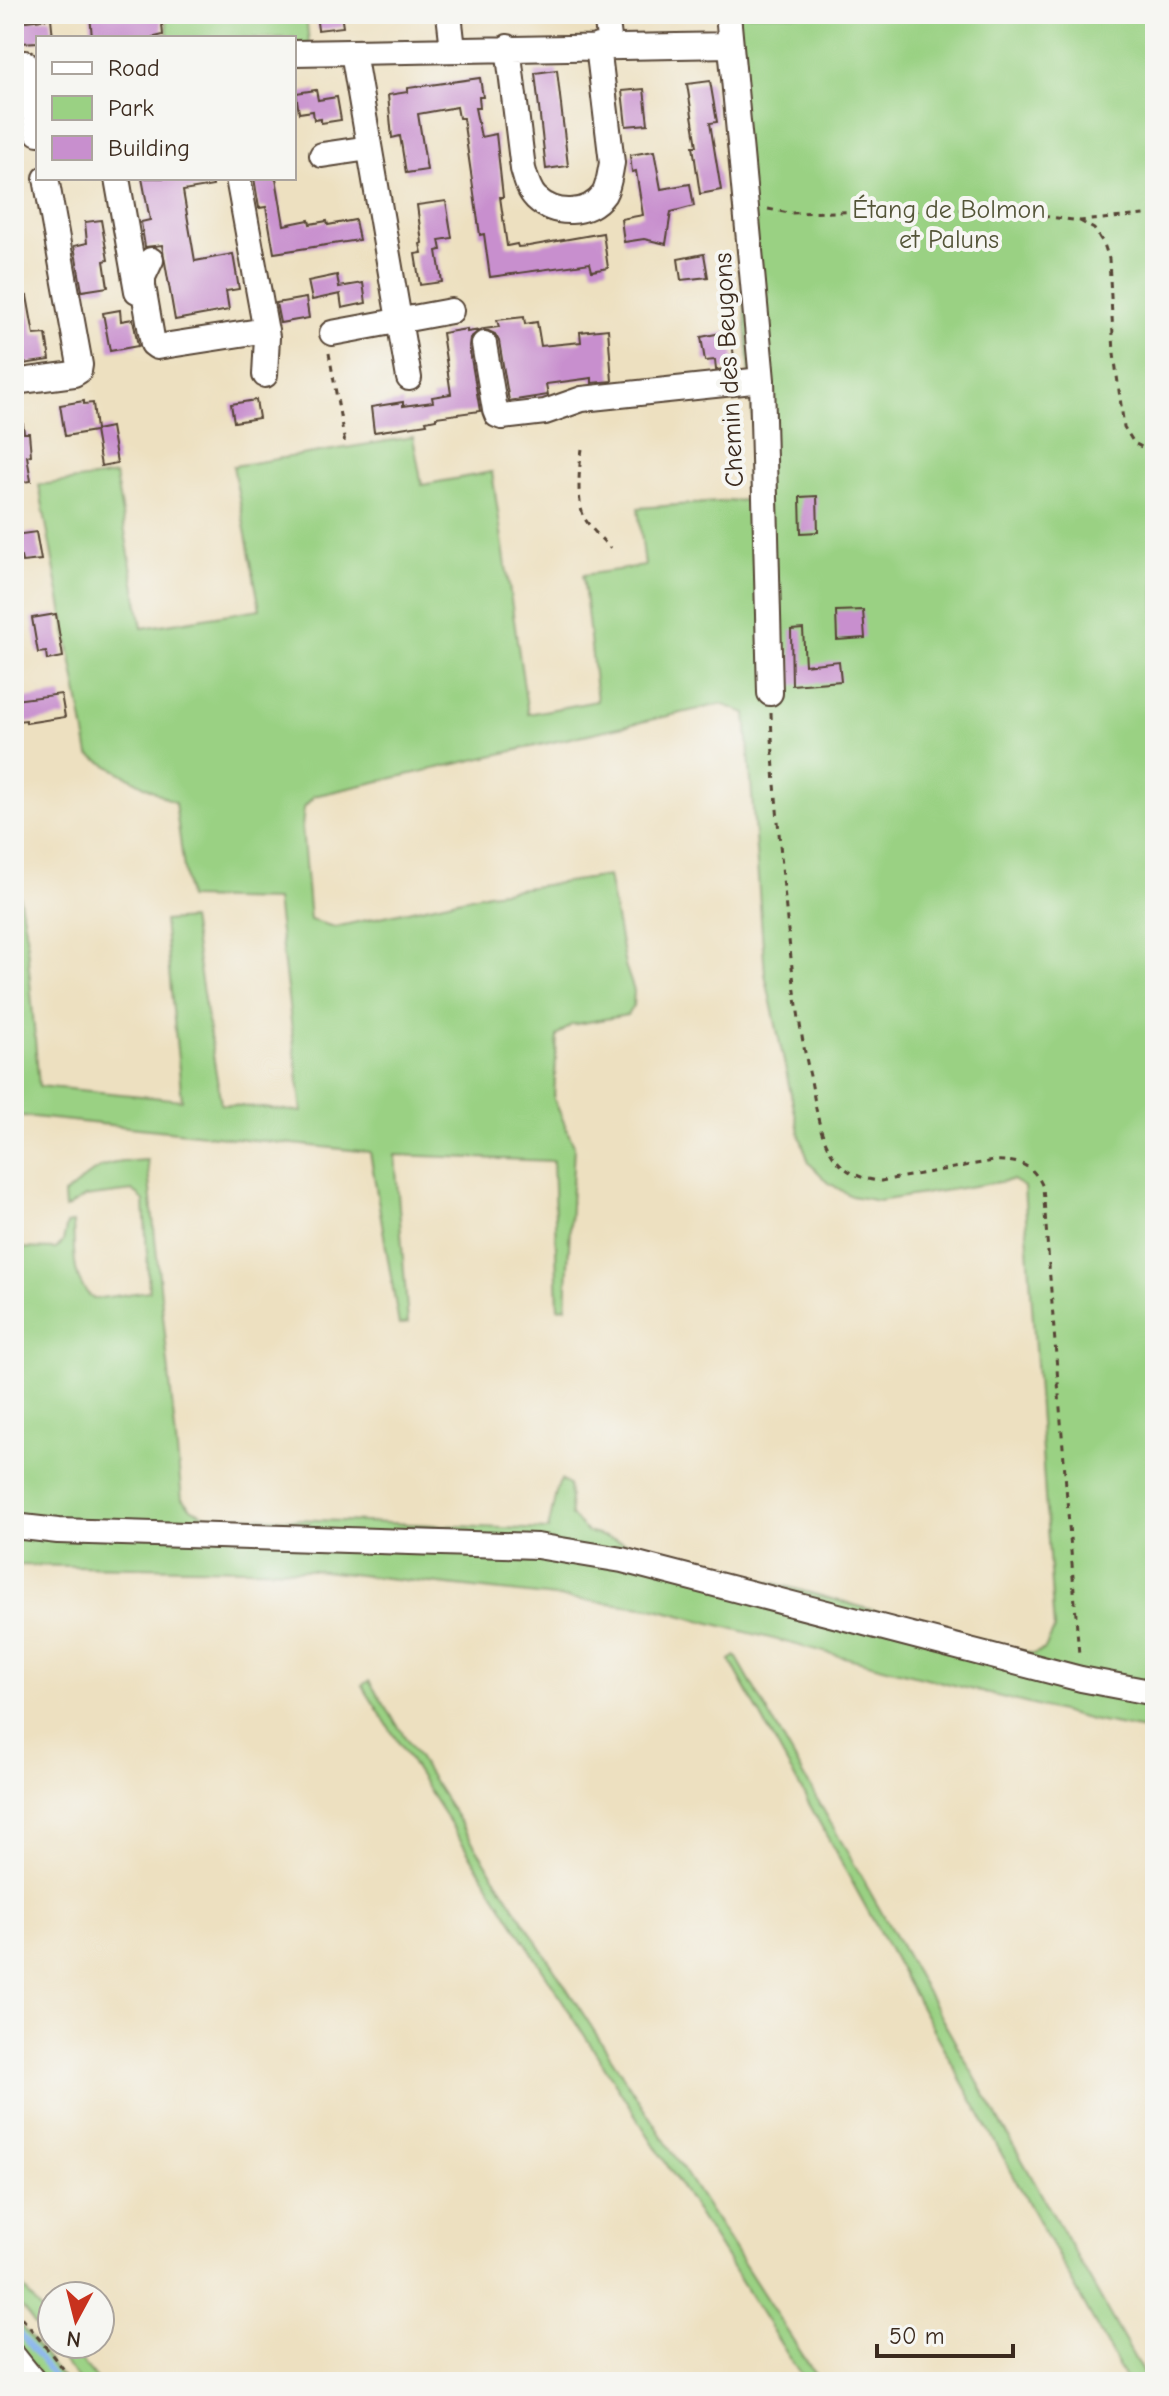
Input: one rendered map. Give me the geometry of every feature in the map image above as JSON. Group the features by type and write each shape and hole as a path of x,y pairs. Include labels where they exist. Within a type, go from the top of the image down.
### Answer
{"street":[{"path":"449,14 453,49"},
{"path":"508,47 523,169 528,187 537,199 562,211 586,209 604,193 612,163 604,46 606,14"},
{"name":"Chemin des Beugons","path":"728,14 762,380 770,693"},
{"path":"296,53 731,45"},
{"path":"353,52 409,378"},
{"path":"26,63 36,121"},
{"path":"322,155 369,148"},
{"path":"14,382 74,374 79,371 80,365 46,180"},
{"path":"117,180 137,291"},
{"path":"238,180 266,330 265,375"},
{"path":"151,260 143,277 143,286 153,344 157,347 266,330"},
{"path":"332,333 451,311"},
{"path":"484,344 495,410 502,417 545,412 582,399 762,380"},
{"path":"14,1526 58,1531 537,1546 580,1552 622,1560 1081,1679 1155,1693"},
{"path":"14,2357 34,2382"}],"path":[{"path":"746,201 789,213 990,209 1080,221 1155,214"},
{"path":"1080,221 1094,229 1109,259 1114,354 1124,427 1134,443 1155,452"},
{"path":"332,333 327,341 345,444"},
{"path":"582,449 578,469 582,511 610,548"},
{"path":"770,693 773,773 792,970 803,1045 828,1148 837,1162 865,1180 881,1181 1010,1160 1026,1165 1037,1173 1043,1187 1081,1679"},
{"path":"14,2308 74,2382"}],"green space":[{"path":"166,14 306,14 309,45 296,46 296,36 168,36"},
{"name":"Étang de Bolmon et Paluns","path":"723,14 1155,14 1155,1732 1091,1720 652,1608 314,1570 14,1565 14,1248 56,1249 63,1242 67,1224 73,1223 77,1275 86,1292 94,1299 149,1291 144,1202 139,1195 133,1191 85,1197 65,1209 64,1195 108,1164 147,1160 182,1499 192,1509 206,1515 548,1530 561,1480 569,1485 571,1516 587,1532 1033,1654 1045,1649 1054,1630 1024,1187 1012,1180 879,1201 851,1196 829,1183 809,1163 800,1136 765,974 746,713 721,704 314,796 304,807 302,828 310,920 335,927 489,893 608,876 625,965 634,991 633,1006 627,1015 571,1025 557,1036 554,1099 574,1146 566,1307 558,1308 553,1161 395,1155 408,1323 399,1325 370,1152 14,1115 14,867 26,934 39,1086 182,1100 164,921 191,919 221,1104 302,1112 276,900 188,898 175,803 89,755 39,485 115,475 142,628 260,609 233,466 413,437 422,485 492,472 528,714 597,701 583,575 645,566 638,508 759,499"},
{"path":"736,1656 1148,2382 1127,2382 730,1660"},
{"path":"369,1681 820,2382 805,2382 362,1685"},
{"path":"14,2276 36,2304 36,2326 14,2298"},
{"path":"14,2317 36,2345 36,2360 48,2360 65,2382 46,2382 14,2342"},
{"path":"63,2360 81,2360 98,2382 80,2382"}],"building":[{"path":"90,14 161,14 163,35 92,36"},
{"path":"316,14 341,14 343,27 318,30"},
{"path":"51,18 53,36 36,36 36,42 20,43 18,22"},
{"path":"557,70 568,166 546,169 535,73"},
{"path":"480,78 483,97 479,97 480,108 475,108 481,137 496,134 507,246 529,246 603,233 608,268 592,271 590,263 490,277 484,234 480,235 463,118 459,118 457,107 418,114 427,170 406,173 400,136 392,138 388,95 408,92 408,88"},
{"path":"710,81 717,122 710,123 721,190 700,194 693,146 697,146 687,84"},
{"path":"644,89 648,124 626,126 622,91"},
{"path":"316,90 318,100 337,97 341,120 321,123 321,119 314,120 313,111 299,113 296,93"},
{"path":"654,151 661,189 690,184 694,206 671,212 666,244 644,239 624,242 621,219 643,215 636,171 632,172 630,155"},
{"path":"142,180 212,180 213,186 183,191 195,261 233,254 239,289 226,291 229,310 175,320 162,245 145,247 141,222 150,220"},
{"path":"254,180 276,180 284,225 309,220 310,224 327,221 328,225 355,220 359,240 274,253 266,207 259,208"},
{"path":"446,201 452,238 439,240 441,250 437,251 442,282 420,285 415,254 422,253 417,205"},
{"path":"101,220 108,260 104,261 108,287 82,291 74,246 87,243 85,222"},
{"path":"704,254 708,277 681,280 678,259"},
{"path":"337,275 339,287 363,283 366,303 342,308 340,294 312,300 308,281"},
{"path":"27,296 34,335 46,334 50,360 16,365 14,298"},
{"path":"306,298 309,318 280,323 276,303"},
{"path":"120,310 121,321 133,319 138,346 110,351 103,313"},
{"path":"524,317 525,324 537,322 541,346 581,342 580,332 608,329 612,381 592,383 592,378 546,384 548,395 509,401 499,341 495,334 484,329 499,327 497,320"},
{"path":"467,329 467,332 480,330 470,338 469,346 480,411 436,417 426,421 427,424 374,432 371,407 403,402 403,406 433,402 432,397 451,394 442,333"},
{"path":"731,331 735,368 716,370 715,360 705,361 701,337"},
{"path":"256,400 259,418 234,422 231,404"},
{"path":"84,401 84,404 93,403 96,430 111,427 117,463 101,466 95,431 65,436 60,405"},
{"path":"23,424 24,433 29,433 31,455 27,456 31,481 14,483 14,425"},
{"path":"817,496 818,532 801,533 800,497"},
{"path":"36,532 41,560 22,562 21,557 14,558 14,535"},
{"path":"863,610 865,638 837,640 836,611"},
{"path":"56,614 63,657 47,660 46,652 38,653 32,618"},
{"path":"803,629 805,665 839,661 841,681 792,685 791,630"},
{"path":"61,694 65,717 26,723 26,720 17,721 14,700"}],"waterway":[{"path":"14,2326 58,2382"}]}
